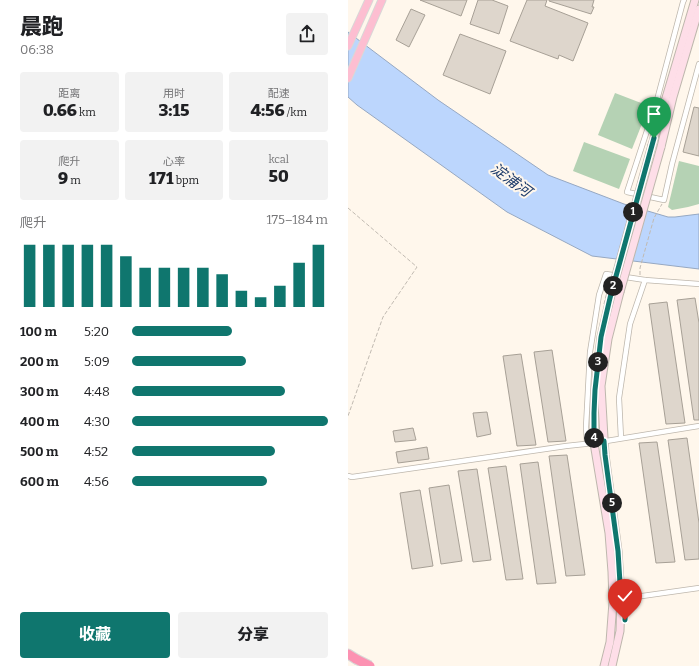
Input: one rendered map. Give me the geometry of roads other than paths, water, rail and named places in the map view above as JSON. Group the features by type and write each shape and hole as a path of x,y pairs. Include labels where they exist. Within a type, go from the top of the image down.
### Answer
{"highway":[{"path":"348,654 370,666"}],"main road":[{"path":"348,46 369,0"},
{"path":"348,78 382,0"},
{"path":"604,666 610,642 613,602 612,572 609,533 590,443 601,337 612,290 652,144 695,0"},
{"path":"612,666 620,631 621,599 618,551 605,455 601,386 608,339 620,292 661,147 673,97 699,9"}],"street":[{"path":"684,0 682,2 657,100 627,192 664,200 672,164 699,64"},
{"path":"590,443 586,427 590,352 599,294 606,274 646,280 699,284"},
{"path":"621,438 619,398 630,324 646,280"},
{"path":"348,476 352,477 699,426"},
{"path":"621,599 699,588"}],"water":[{"name":"淀浦河","path":"348,32 438,100 548,175 624,204 668,217 699,214 699,269 592,256 507,212 357,105 348,97"}]}
